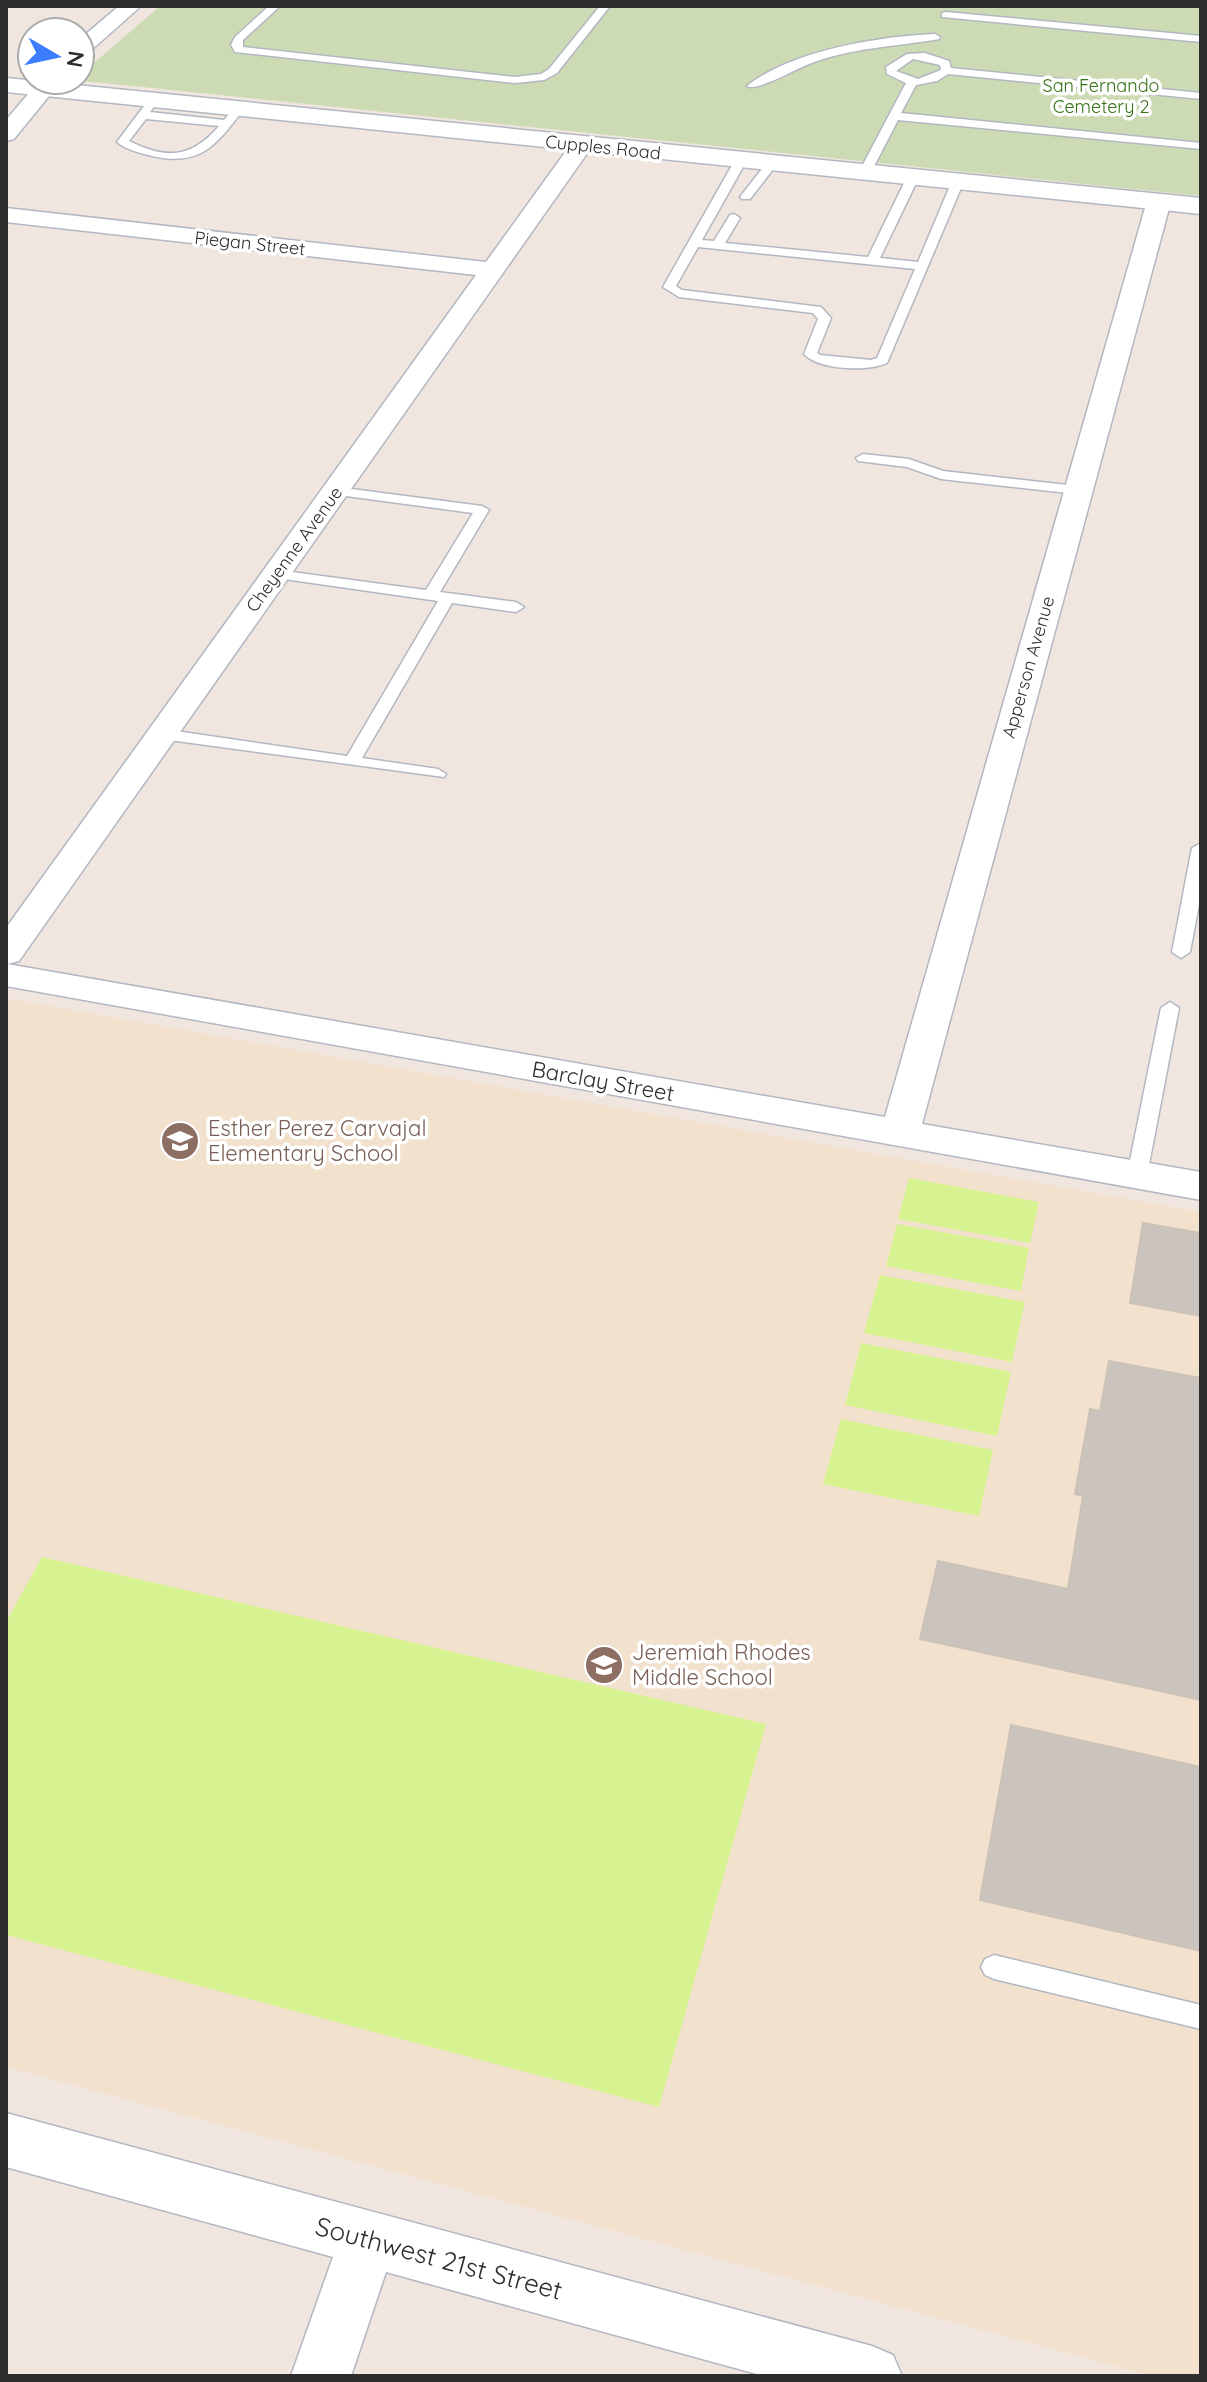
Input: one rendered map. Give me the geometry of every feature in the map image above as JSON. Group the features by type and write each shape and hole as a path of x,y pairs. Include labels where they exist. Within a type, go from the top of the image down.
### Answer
{"street":[{"path":"96,36 131,6"},
{"name":"Cupples Road","path":"96,95 149,108 582,145 1201,206"},
{"path":"6,134 38,96"},
{"name":"Cheyenne Avenue","path":"9,974 162,734 582,145"},
{"name":"Apperson Avenue","path":"900,1133 1159,201"},
{"name":"Piegan Street","path":"6,215 493,270"},
{"name":"Barclay Street","path":"9,974 1201,1186"},
{"name":"Southwest 21st Street","path":"6,2140 872,2376"},
{"path":"321,2376 368,2239"}],"lane":[{"path":"275,6 239,39 236,45 239,50 515,80 544,77 553,71 604,6"},
{"path":"925,56 948,11 1201,39"},
{"path":"752,86 787,67 876,41 935,37"},
{"path":"946,71 945,63 925,56 911,56 891,67 897,78 912,82 926,82 946,71 1201,96"},
{"path":"865,172 912,82"},
{"path":"149,108 123,142 137,151 180,156 197,153 232,116"},
{"path":"895,116 1201,146"},
{"path":"741,160 669,287 671,291 817,310 825,318 810,354 817,359 873,364 882,360 958,181"},
{"path":"746,197 772,163"},
{"path":"872,261 913,177"},
{"path":"718,245 734,218"},
{"path":"694,243 922,266"},
{"path":"863,458 909,463 941,475 1077,490"},
{"path":"336,491 482,510 352,761"},
{"path":"277,574 516,607"},
{"path":"162,734 438,774"},
{"path":"1181,952 1201,848"},
{"path":"1137,1175 1170,1008"},
{"path":"994,1967 1201,2017"}],"shaded area":[{"name":"Jeremiah Rhodes Middle School","path":"6,998 1201,1212 1201,2376 1152,2376 6,2067"}],"green space":[{"name":"San Fernando Cemetery 2","path":"160,6 1201,6 1201,196 96,82 96,61"},
{"path":"909,1178 1039,1202 1030,1243 898,1219"},
{"path":"897,1224 1029,1248 1021,1291 886,1266"},
{"path":"880,1275 1025,1302 1012,1362 864,1333"},
{"path":"861,1343 1011,1372 997,1436 845,1405"},
{"path":"841,1419 993,1450 979,1516 823,1484"},
{"path":"42,1557 766,1724 659,2107 6,1935 6,1622"}],"building":[{"path":"1143,1223 1201,1233 1201,1316 1130,1303"},
{"path":"1109,1361 1201,1378 1201,1700 920,1639 938,1561 1068,1589 1083,1496 1075,1494 1090,1409 1100,1411"},
{"path":"1011,1725 1201,1767 1201,1951 980,1900"}],"place":[{"name":"Esther Perez Carvajal Elementary School","path":"180,1141"},
{"name":"Jeremiah Rhodes Middle School","path":"604,1665"}]}
